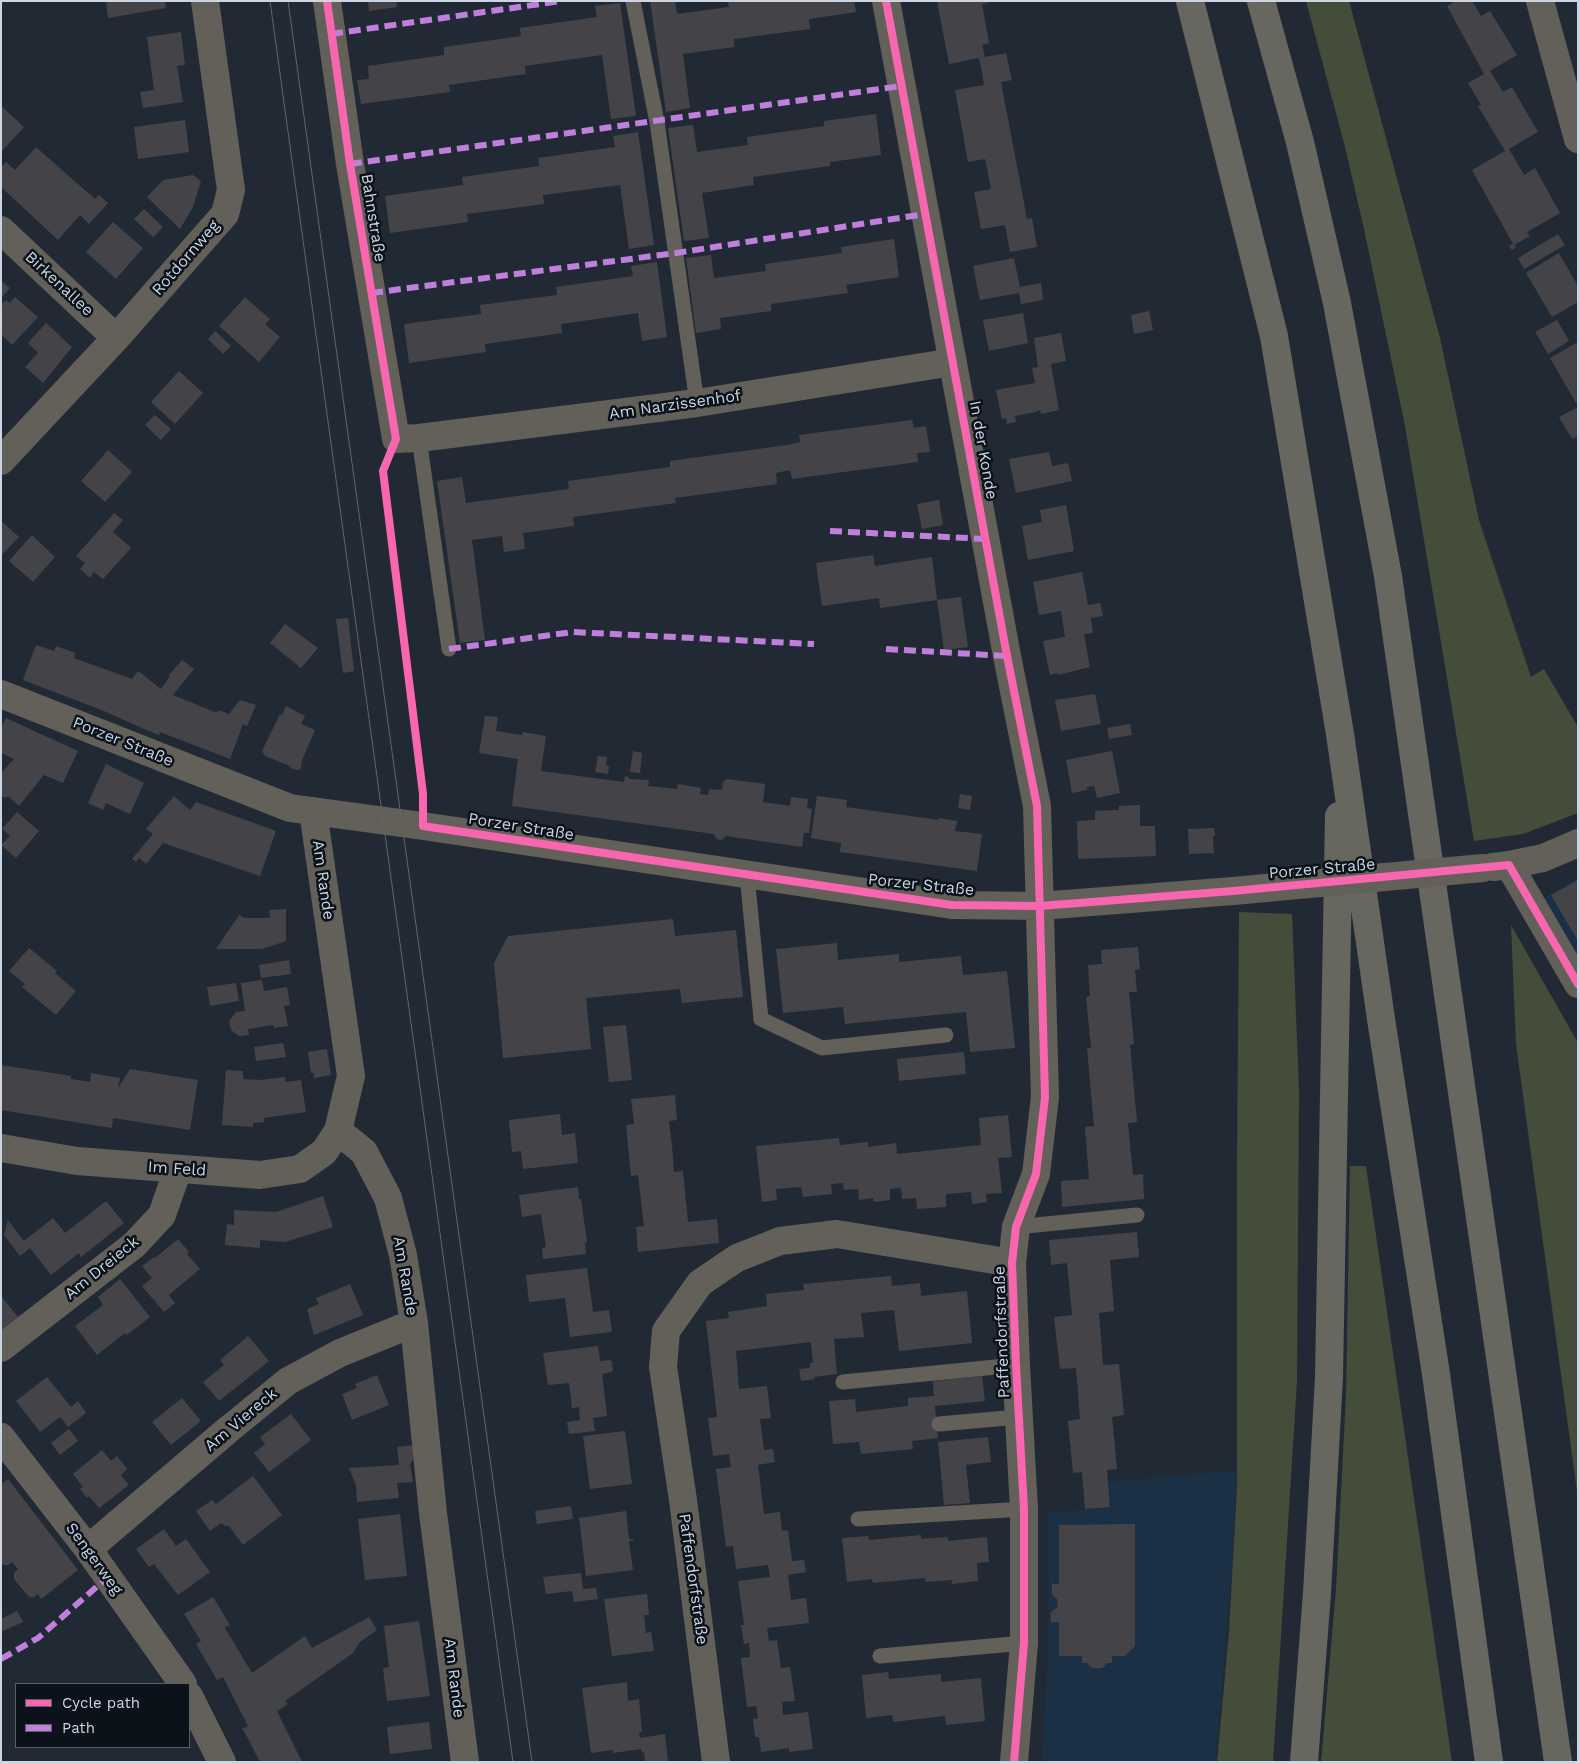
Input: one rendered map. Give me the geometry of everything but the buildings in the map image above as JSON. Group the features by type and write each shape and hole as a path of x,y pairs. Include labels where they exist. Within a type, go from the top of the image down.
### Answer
{"highway":[{"path":"1190,1 1274,336 1340,734 1381,1019 1436,1374 1489,1762"},
{"path":"1260,1 1300,142 1337,303 1388,576 1558,1762"},
{"path":"1304,1762 1317,1593 1328,1377 1340,734"}],"street":[{"name":"Rotdornweg","path":"1,461 116,338 225,214 231,190 205,1"},
{"name":"Bahnstraße","path":"327,1 355,192 407,439"},
{"name":"In der Konde","path":"886,1 1007,656 1037,806 1040,906"},
{"path":"1540,1 1578,139"},
{"name":"Birkenallee","path":"1,230 116,338"},
{"name":"Am Narzissenhof","path":"407,439 697,403 953,362"},
{"name":"Porzer Straße","path":"1,694 290,808 952,905 1040,906 1509,866 1543,858 1578,843"},
{"name":"Am Rande","path":"314,812 351,1076 338,1131 364,1152 388,1198 403,1255 414,1323 433,1513 465,1762"},
{"path":"1509,866 1578,984"},
{"name":"Paffendorfstraße","path":"1014,1762 1024,1644 1024,1509 1018,1417 1012,1262 1016,1227 1036,1174 1045,1097 1040,906"},
{"name":"Im Feld","path":"1,1148 77,1161 260,1175 300,1169 324,1152 338,1131"},
{"name":"Am Dreieck","path":"1,1348 134,1245 162,1215 178,1169"},
{"name":"Paffendorfstraße","path":"716,1762 663,1367 666,1331 700,1284 737,1258 780,1241 836,1234 1012,1262"},
{"name":"Am Viereck","path":"88,1549 288,1381 340,1353 414,1323"},
{"name":"Sengerweg","path":"1,1437 88,1549 182,1683"},
{"path":"190,1698 222,1762"}],"lane":[{"path":"633,1 657,122 697,403"},
{"path":"407,439 449,649"},
{"path":"747,875 761,1020 822,1048 946,1035"},
{"path":"1016,1227 1137,1215"},
{"name":"Paffendorfstraße","path":"843,1382 1016,1365"},
{"path":"939,1424 1018,1417"},
{"path":"858,1519 1024,1509"},
{"path":"880,1656 1024,1644"}],"shaded area":[{"path":"1578,878 1578,958 1544,898"},
{"path":"1237,1470 1231,1579 1216,1762 1042,1762 1049,1592 1048,1513 1111,1507 1109,1482"}],"green space":[{"path":"1306,1 1349,1 1440,338 1479,520 1531,677 1544,669 1578,727 1578,813 1523,834 1474,841 1405,426 1345,147"},
{"path":"1239,912 1292,914 1299,1090 1297,1382 1273,1762 1217,1762 1229,1632 1237,1486"},
{"path":"1511,925 1578,1043 1578,1499 1516,1044"},
{"path":"1350,1166 1366,1166 1452,1762 1321,1762 1336,1589 1346,1396"}],"tram line":[{"path":"270,1 513,1762"},
{"path":"288,1 532,1762"}],"marked path":[{"path":"331,34 561,1"},
{"path":"350,164 901,86"},
{"path":"371,293 676,253 925,214"},
{"path":"830,531 985,539"},
{"path":"449,649 573,632 814,644"},
{"path":"886,649 1007,656"},
{"path":"1,1659 38,1638 108,1577"}],"cycle path":[{"path":"327,1 350,164 396,439 383,471 423,794 423,826 952,905 1040,906 1233,891 1509,865 1578,984"},
{"path":"886,1 1007,656 1037,806 1045,1097 1036,1174 1016,1227 1012,1263 1024,1509 1024,1643 1014,1762"}]}
